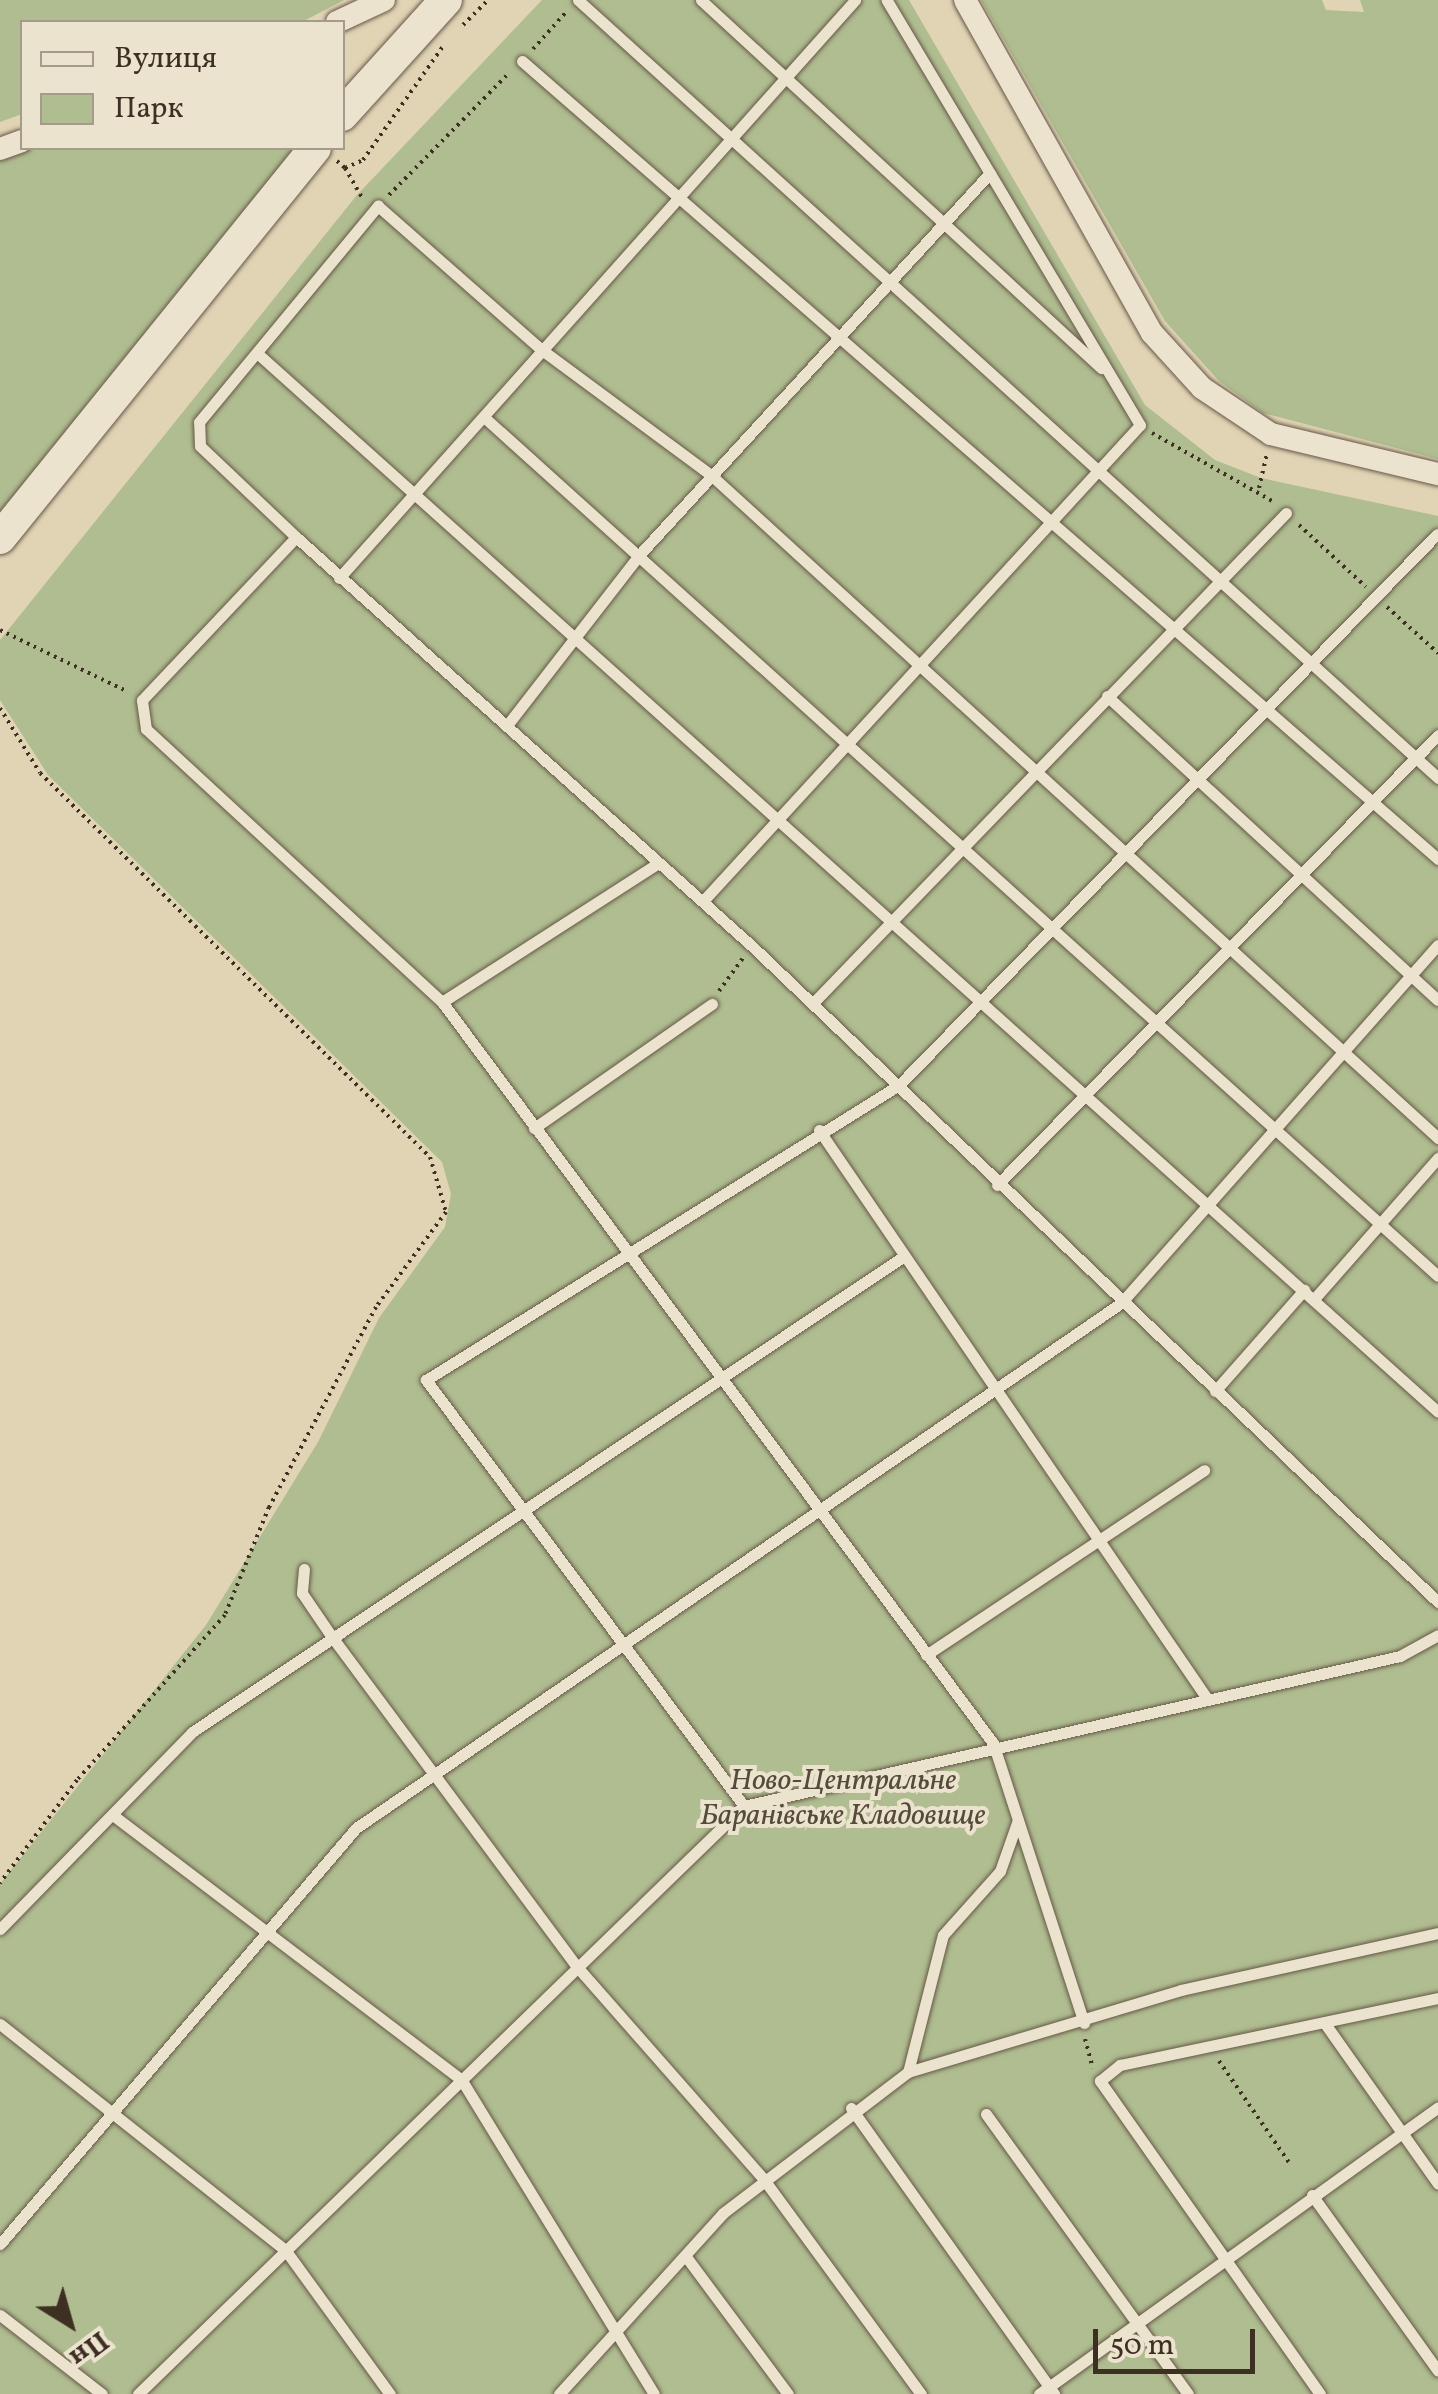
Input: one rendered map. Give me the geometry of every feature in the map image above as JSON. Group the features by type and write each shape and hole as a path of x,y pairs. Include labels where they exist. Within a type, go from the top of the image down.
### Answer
{"main road":[{"path":"345,112 446,0"},
{"path":"0,538 317,150"}],"street":[{"path":"341,20 384,0"},
{"path":"965,0 1152,333 1202,388 1271,434 1438,474"}],"lane":[{"path":"576,0 726,140 1438,778"},
{"path":"701,0 1112,378"},
{"path":"340,578 782,77 855,0"},
{"path":"702,901 847,738 1140,425 887,0"},
{"path":"522,61 1438,859"},
{"path":"508,724 640,554 884,280 990,173"},
{"path":"1438,1138 712,476 542,350 378,206 199,422 200,446 340,578 508,724 657,864 753,947 997,1185 1438,1602"},
{"path":"257,353 892,914 1087,1096 1208,1200 1438,1412"},
{"path":"484,418 847,738 1438,1276"},
{"path":"812,1003 961,842 1286,513"},
{"path":"744,1806 426,1380 624,1251 819,1130 899,1086 1437,534"},
{"path":"296,537 142,700 146,728 442,1002 718,1381 993,1743 1084,2023"},
{"path":"1107,696 1438,1000"},
{"path":"997,1185 1087,1096 1156,1017 1230,948 1438,735"},
{"path":"442,1002 657,864"},
{"path":"0,2244 264,1930 356,1828 820,1517 1121,1303 1438,944"},
{"path":"534,1128 712,1004"},
{"path":"819,1130 901,1258 1208,1700"},
{"path":"1314,1299 1438,1158"},
{"path":"0,1929 192,1732 901,1258"},
{"path":"1215,1391 1304,1290"},
{"path":"926,1655 1204,1470"},
{"path":"304,1568 302,1593 332,1637 579,1969 765,2181 921,2394"},
{"path":"138,2394 744,1806 993,1743 1400,1656 1438,1635"},
{"path":"114,1816 460,2079 612,2339 654,2394"},
{"path":"908,2072 943,1936 1000,1870 1018,1820"},
{"path":"559,2394 765,2181 851,2108 908,2072 1084,2023 1181,1990 1438,1933"},
{"path":"1320,2394 1100,2081 1120,2064 1326,2025 1438,1998"},
{"path":"0,2024 286,2252 390,2394"},
{"path":"1326,2025 1438,2184"},
{"path":"851,2108 1047,2392 1438,2106"},
{"path":"986,2114 1188,2394"},
{"path":"1312,2196 1438,2371"},
{"path":"687,2258 788,2394"},
{"path":"0,2315 102,2394"}],"path":[{"path":"345,168 363,160 445,42 488,0"},
{"path":"322,150 345,168 357,195 378,206 522,61 576,0"},
{"path":"1140,425 1259,490 1438,653"},
{"path":"1259,490 1271,434"},
{"path":"0,630 142,700"},
{"path":"0,708 40,774 430,1157 446,1212 376,1308 269,1507 225,1616 76,1780 0,1883"},
{"path":"712,1004 753,947"},
{"path":"1084,2023 1100,2081"},
{"path":"1209,2046 1290,2164"}],"green space":[{"path":"0,0 344,0 306,20 20,20 20,115 0,122"},
{"name":"Ново-Центральне Баранівське Кладовище","path":"542,0 909,0 1145,405 1215,460 1261,478 1438,516 1438,2394 0,2394 0,1884 206,1625 318,1442 379,1318 445,1227 451,1194 442,1162 48,775 0,700 0,640 357,195"},
{"path":"981,0 1322,0 1326,10 1364,12 1360,0 1438,0 1438,459 1263,413 1219,381 1165,321"},
{"path":"0,149 293,150 0,538"}]}
